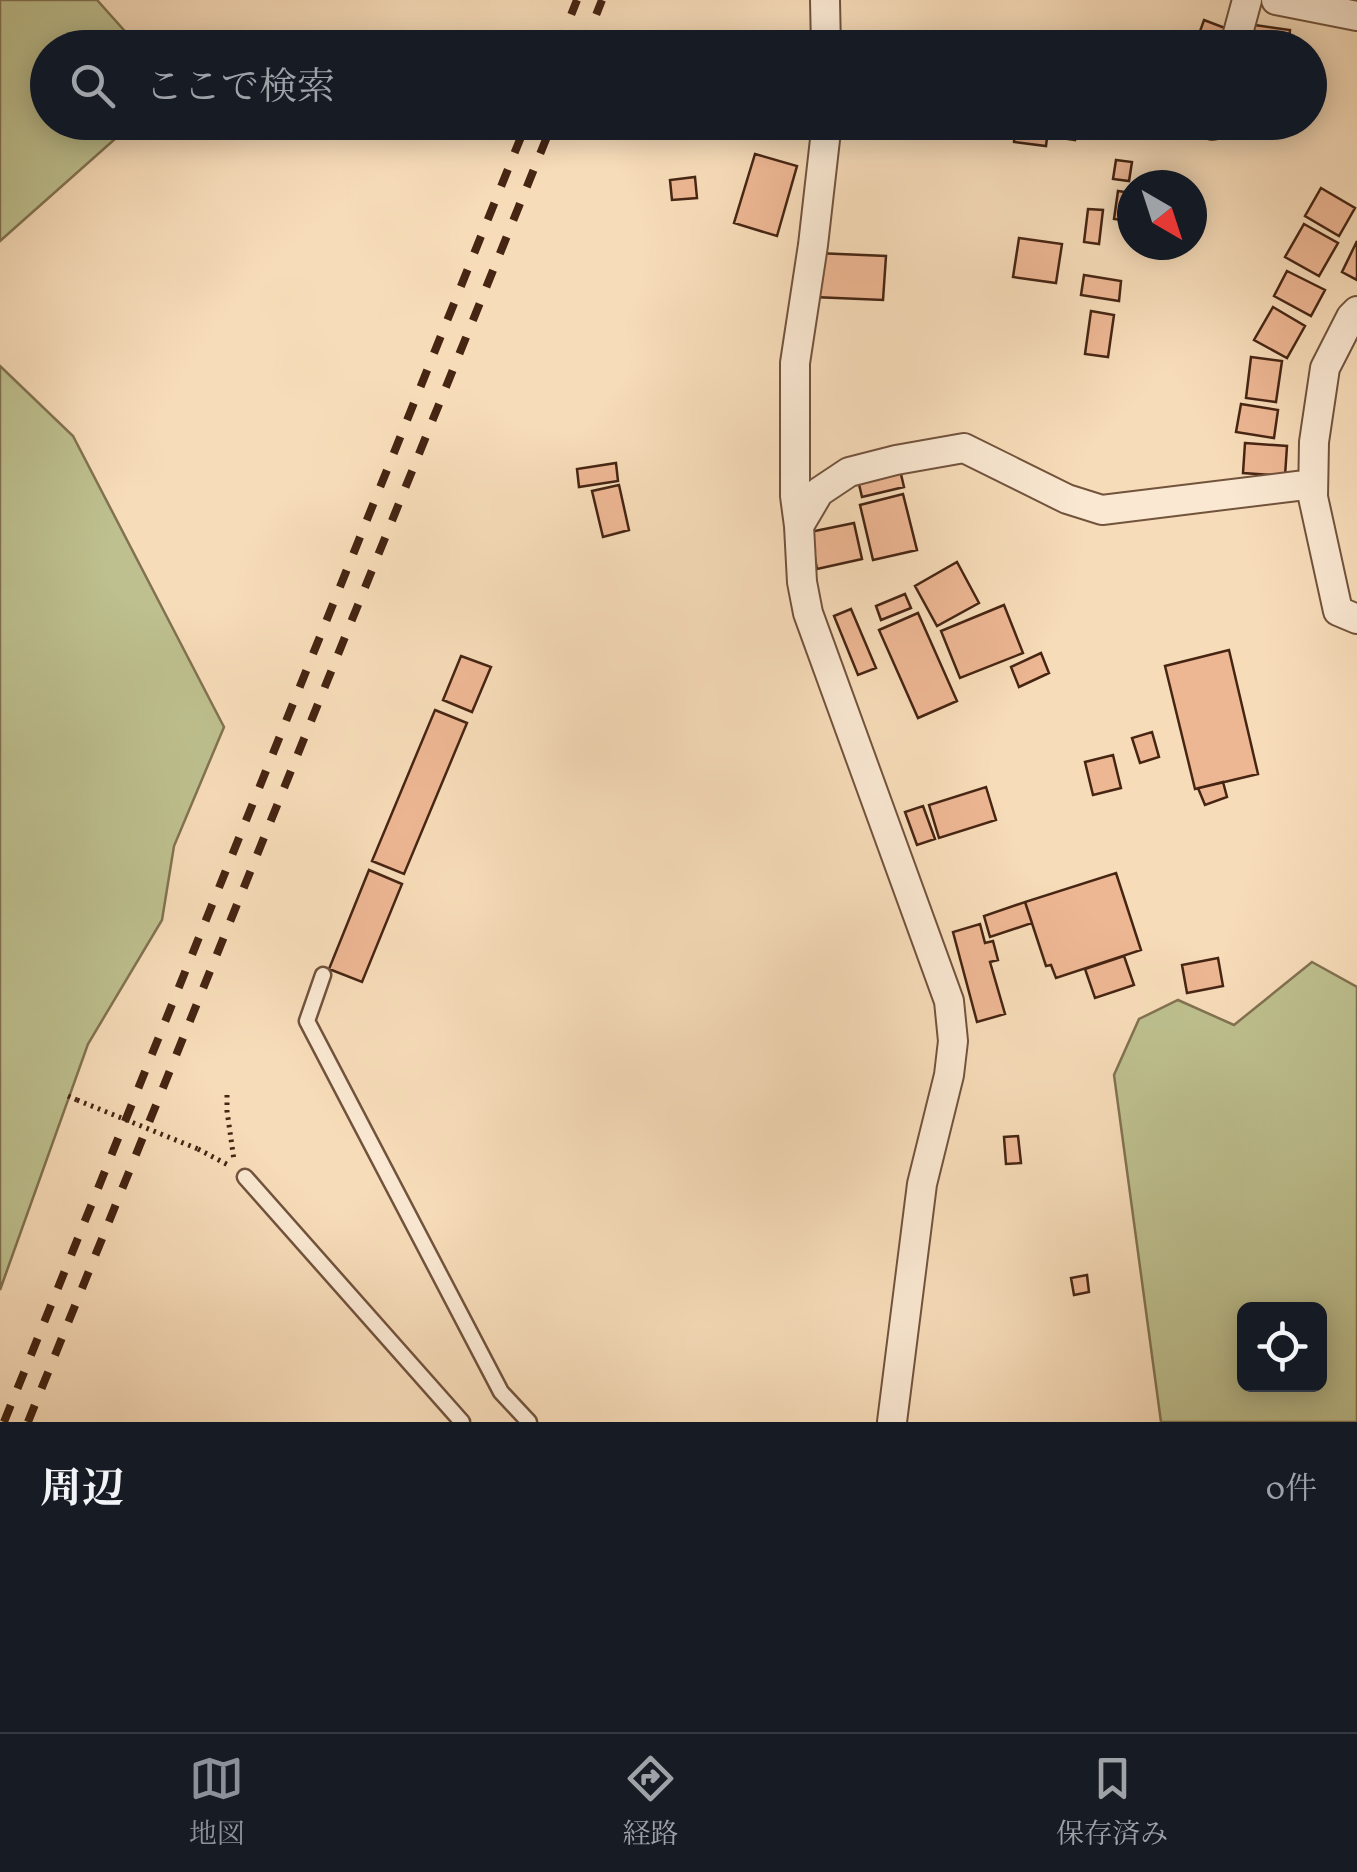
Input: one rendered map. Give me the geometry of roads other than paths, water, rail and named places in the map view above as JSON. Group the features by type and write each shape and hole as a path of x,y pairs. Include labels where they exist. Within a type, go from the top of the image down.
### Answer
{"street":[{"path":"825,0 826,30"},
{"path":"1239,30 1247,0"},
{"path":"1276,0 1357,16"},
{"path":"825,140 795,364 795,496 802,582 808,613 949,1001 953,1041 949,1075 922,1184 892,1422"},
{"path":"1357,311 1325,368 1314,442 1313,484 1338,611 1357,619"},
{"path":"799,526 819,492 849,472 964,448 1067,499 1102,510 1313,484"}],"lane":[{"path":"323,975 307,1022 501,1392 529,1422"},
{"path":"239,1173 462,1422"}],"railway":[{"path":"565,30 577,0"},
{"path":"590,30 602,0"},
{"path":"4,1422 520,140"},
{"path":"28,1422 546,140"}]}
